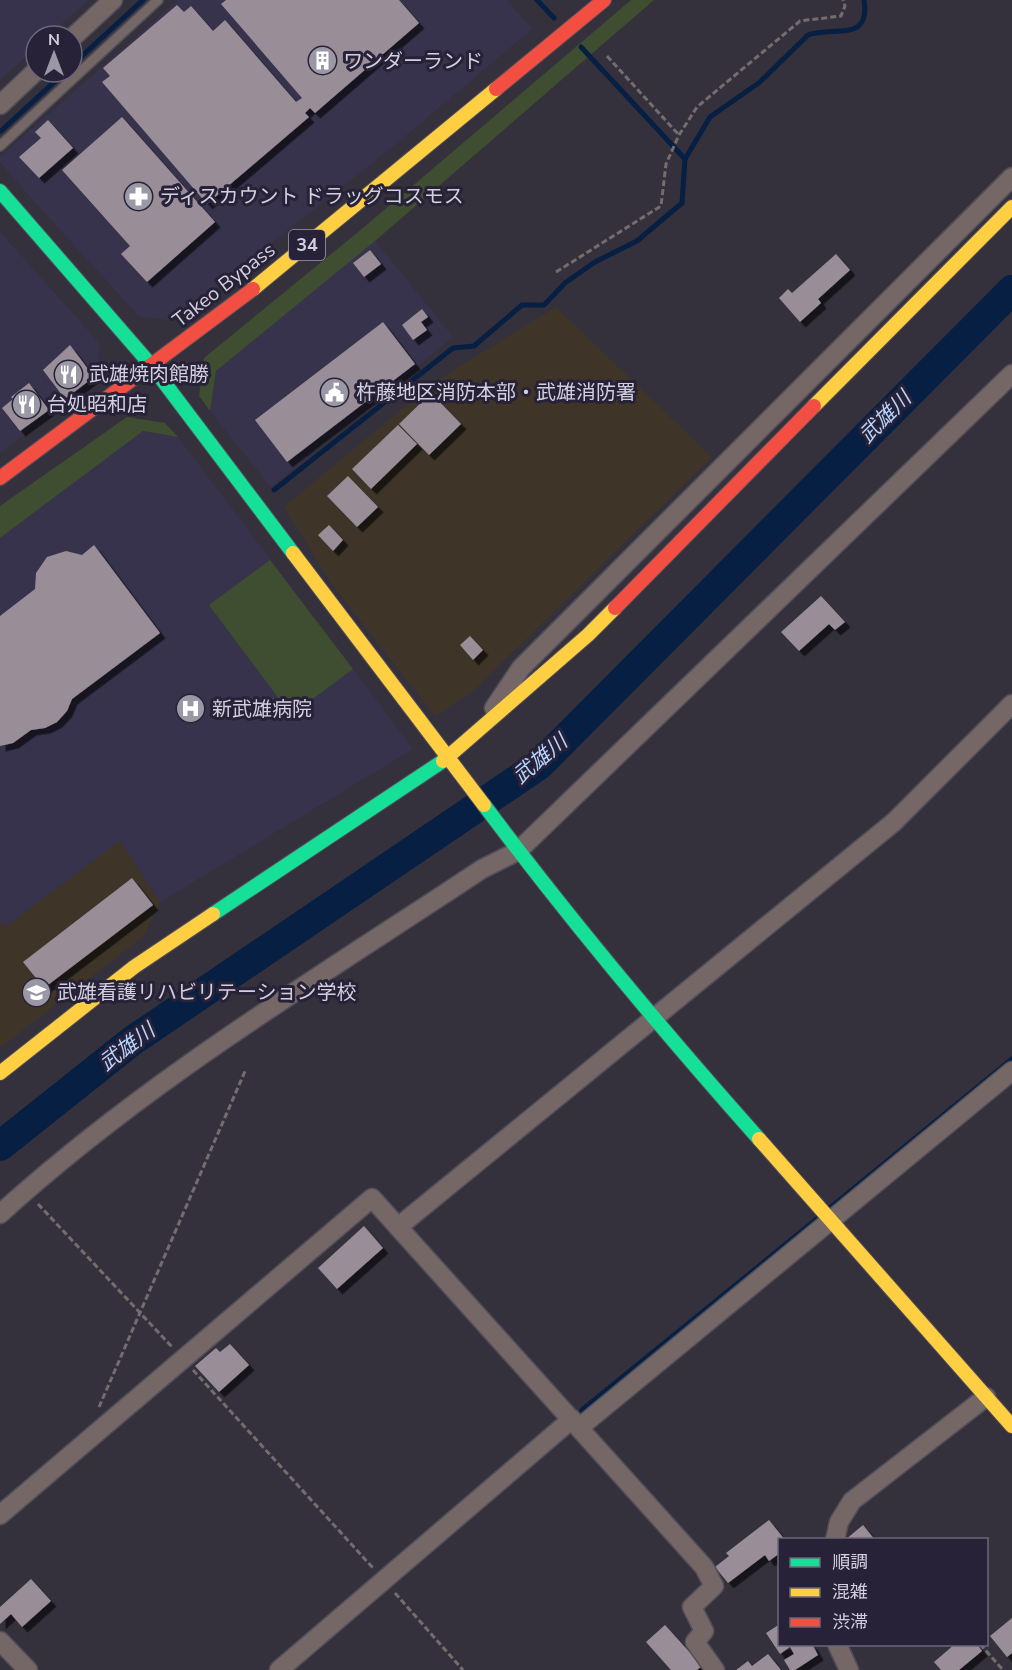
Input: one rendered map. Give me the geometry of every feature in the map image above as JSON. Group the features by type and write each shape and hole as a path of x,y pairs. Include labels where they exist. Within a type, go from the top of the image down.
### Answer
{"main road":[{"name":"Takeo Bypass","path":"0,478 250,292 604,0"},
{"path":"0,191 151,366 566,914 652,1018 1012,1426"},
{"path":"0,1073 134,967 450,760 478,732 588,635 1012,207"}],"street":[{"path":"84,27 113,0"},
{"path":"0,105 24,82"},
{"path":"478,732 521,668 1012,177"},
{"path":"0,1214 54,1165 113,1118 482,869 517,849 1012,374"},
{"path":"398,1227 894,822 1012,705"},
{"path":"279,1670 388,1585 576,1423 831,1221 1012,1071"},
{"path":"0,1515 372,1198 704,1567 714,1586 692,1607 704,1631 694,1642 715,1670"},
{"path":"835,1538 839,1522 852,1501 986,1397"},
{"path":"0,1641 28,1670"},
{"path":"838,1646 849,1670"}],"lane":[{"path":"0,146 158,0"}],"path":[{"path":"556,272 661,206 666,164 679,135 697,106 800,21 841,16 845,6 843,0"},
{"path":"607,56 679,135"},
{"path":"97,1412 246,1068"},
{"path":"37,1202 184,1360 463,1670"},
{"path":"982,1646 1003,1670"}],"shaded area":[{"path":"0,0 88,0 61,24 24,24 24,58 0,80"},
{"path":"178,0 507,0 532,29 397,143 174,321 139,316 0,162 0,157"},
{"path":"0,232 99,343 98,379 0,453"},
{"path":"375,241 453,337 271,487 210,411 216,371"},
{"path":"556,307 712,457 472,692 435,716 333,586 284,507 433,383"},
{"name":"新武雄病院","path":"143,431 178,437 413,749 160,902 120,841 5,927 0,921 0,538"},
{"name":"武雄看護リハビリテーション学校","path":"120,841 160,902 144,936 0,1048 0,921 5,927"}],"green space":[{"path":"631,0 654,0 375,241 216,371 210,411 199,396 204,358 363,228"},
{"path":"127,417 165,423 178,437 143,431 0,538 0,506"},
{"path":"270,560 353,669 291,715 209,605"}],"building":[{"path":"226,0 399,0 419,23 315,113 310,108 305,113 309,117 207,204 102,82 110,76 103,68 177,5 184,12 191,6 213,31 225,20 296,102 302,98 221,4"},
{"name":"ディスカウント ドラッグコスモス","path":"122,117 215,222 147,282 121,254 130,246 62,170"},
{"path":"48,120 73,148 39,178 19,157 41,138 35,132"},
{"path":"370,250 381,264 364,277 353,263"},
{"path":"836,254 850,270 818,299 821,303 800,322 779,298 788,289 792,293"},
{"path":"422,309 428,317 421,322 427,330 413,340 402,325"},
{"name":"杵藤地区消防本部・武雄消防署","path":"383,322 415,364 287,462 255,420"},
{"name":"武雄焼肉館勝","path":"70,345 94,377 65,399 43,370"},
{"name":"台処昭和店","path":"29,383 49,410 20,431 2,408 13,399 11,397"},
{"path":"431,393 461,424 429,455 399,424"},
{"path":"398,425 417,444 371,489 352,469"},
{"path":"348,476 378,507 357,527 327,496"},
{"path":"329,525 343,540 333,551 318,535"},
{"path":"94,545 160,633 72,699 67,711 57,722 45,728 31,730 13,743 0,746 0,616 35,589 36,573 47,557 66,551 82,555"},
{"path":"821,596 845,622 835,630 829,624 799,651 781,632"},
{"path":"470,636 483,650 473,660 460,645"},
{"path":"132,878 153,905 44,988 23,962"},
{"path":"364,1226 383,1248 337,1289 318,1268"},
{"path":"230,1344 249,1365 219,1392 195,1366 216,1348 220,1352"},
{"path":"769,1520 783,1538 778,1538 778,1554 769,1561 765,1555 728,1583 715,1567 729,1556 726,1553"},
{"path":"863,1525 873,1538 847,1538"},
{"path":"31,1579 51,1601 22,1627 11,1614 0,1624 0,1607"},
{"path":"1012,1618 1012,1653 1007,1657 990,1636"},
{"path":"665,1625 702,1666 697,1670 671,1670 646,1642"},
{"path":"778,1625 778,1646 813,1646 818,1655 795,1670 790,1670 784,1660 794,1654 790,1647 780,1654 766,1633"},
{"path":"953,1646 978,1646 982,1651 959,1670 941,1670 934,1662"},
{"path":"768,1654 781,1670 736,1670 748,1661 752,1666"}],"waterway":[{"path":"84,54 143,0"},
{"path":"537,0 554,18"},
{"path":"274,490 453,348 474,346 522,305 544,305 565,283 595,262 637,241 682,203 685,159 710,117 760,82 808,35 856,28 862,22 865,13 864,0"},
{"path":"581,47 685,159"},
{"path":"1,131 52,84"},
{"name":"武雄川","path":"0,1146 132,1041 539,765 1012,290"},
{"path":"830,1208 1012,1059"},
{"path":"578,1419 582,1410 818,1218"}],"traffic: fast":[{"path":"0,191 151,365 293,553"},
{"path":"213,914 443,761"},
{"path":"484,805 618,975 759,1139"}],"traffic: slow":[{"path":"253,289 496,89"},
{"path":"814,406 1012,207"},
{"path":"293,553 484,805"},
{"path":"443,761 588,635 615,608"},
{"path":"0,1073 134,967 213,914"},
{"path":"759,1139 1012,1426"}],"traffic: jam":[{"path":"496,89 604,0"},
{"path":"0,478 253,289"},
{"path":"615,608 814,406"}],"place":[{"name":"ワンダーランド","path":"322,61"},
{"name":"ディスカウント ドラッグコスモス","path":"139,196"},
{"name":"武雄焼肉館勝","path":"68,374"},
{"name":"杵藤地区消防本部・武雄消防署","path":"335,392"},
{"name":"台処昭和店","path":"26,404"},
{"name":"新武雄病院","path":"191,709"},
{"name":"武雄看護リハビリテーション学校","path":"36,992"}]}
